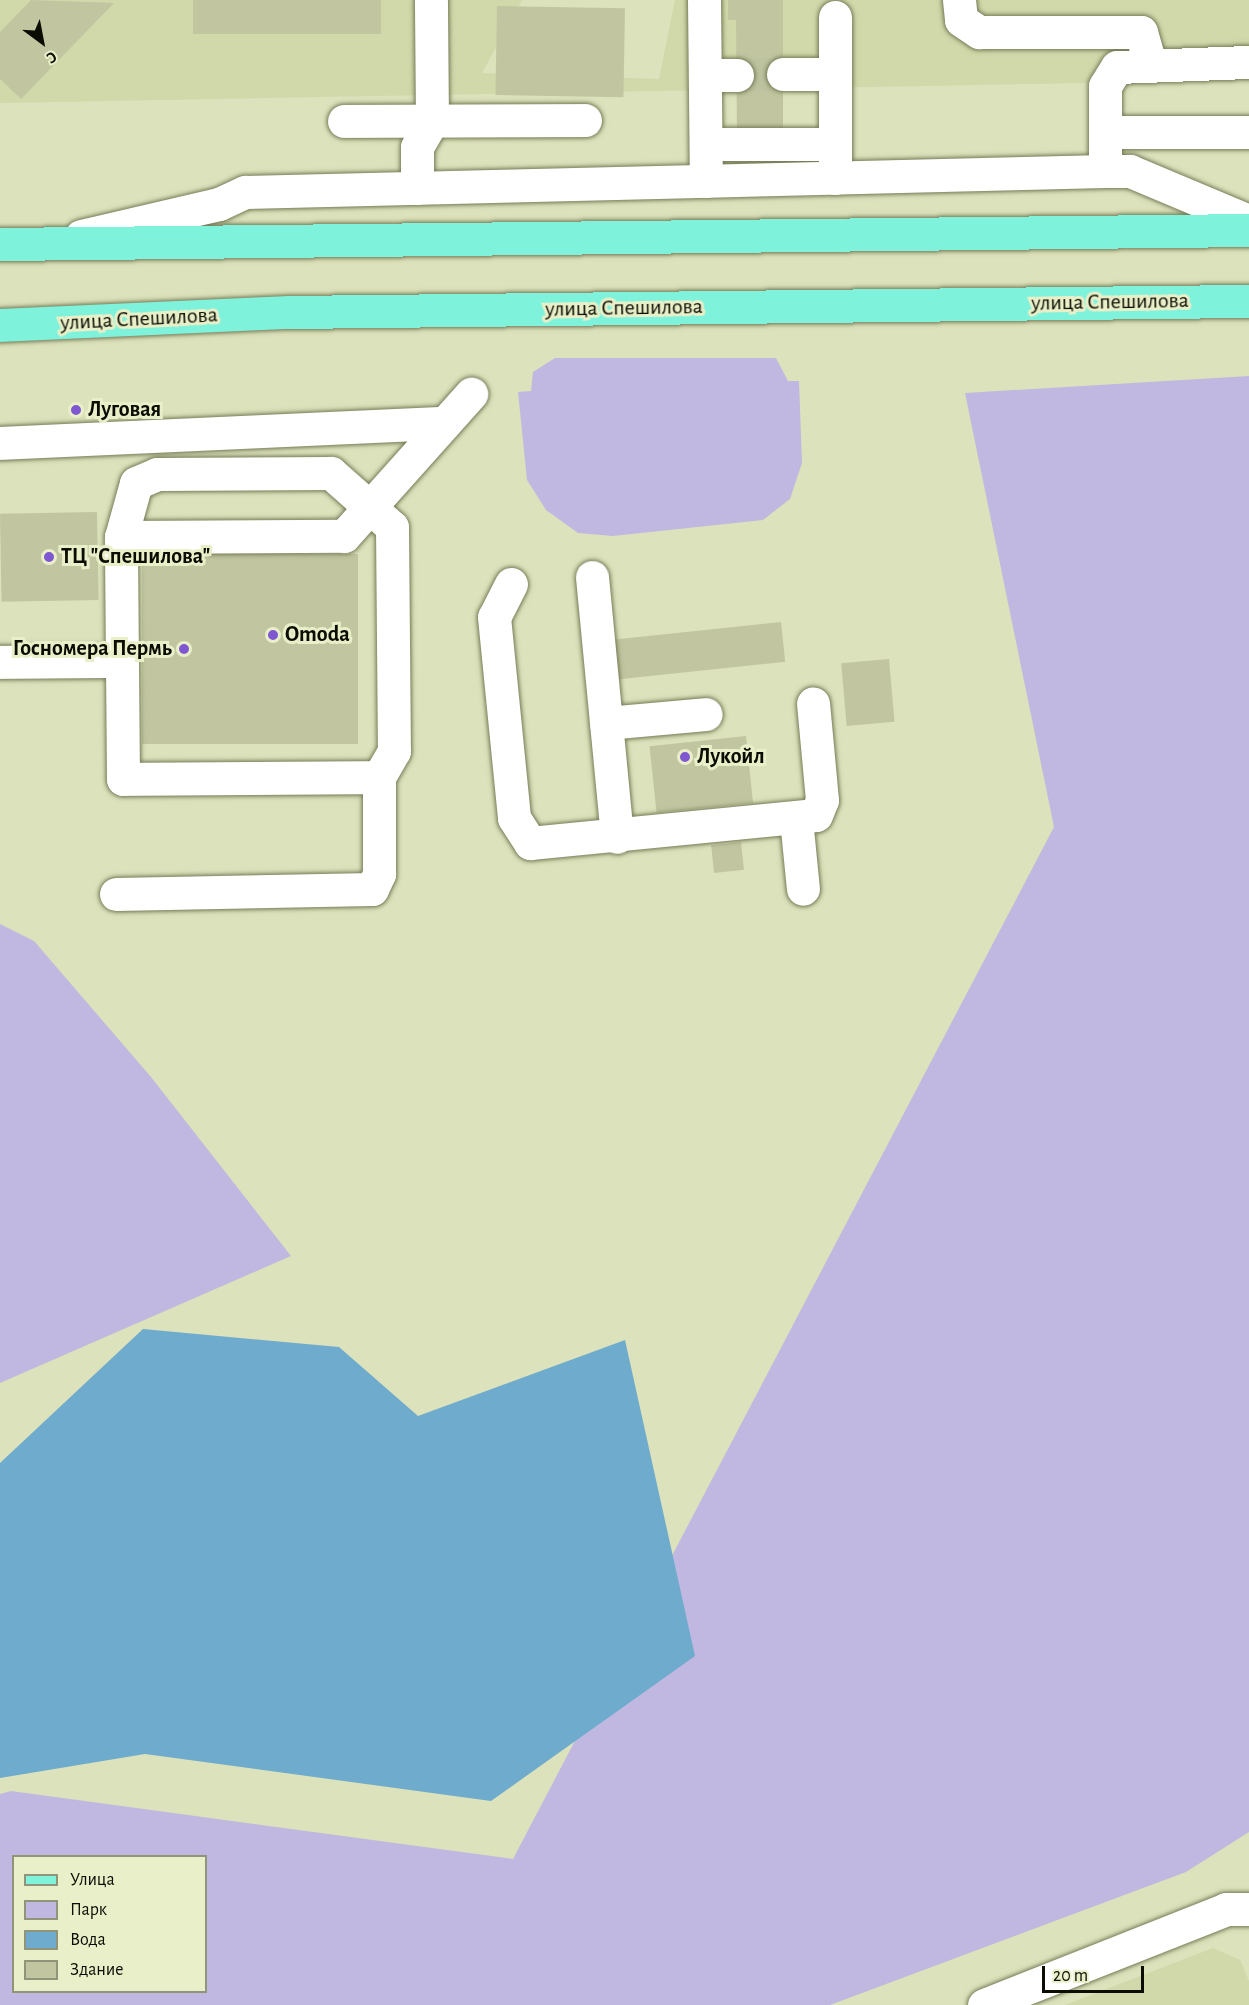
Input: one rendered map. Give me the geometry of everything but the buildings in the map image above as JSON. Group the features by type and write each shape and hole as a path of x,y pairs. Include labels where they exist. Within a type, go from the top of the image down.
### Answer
{"main road":[{"path":"0,244 1249,230"},
{"name":"улица Спешилова","path":"0,325 289,312 1249,301"}],"street":[{"path":"417,188 417,147 432,120 431,0"},
{"path":"704,0 722,75 706,144 706,181"},
{"path":"959,0 961,20 980,32 1141,32 1150,47 1150,63"},
{"path":"835,17 835,178"},
{"path":"1105,171 1108,74 1128,63 1249,62"},
{"path":"783,74 835,74"},
{"path":"344,121 585,120"},
{"path":"1105,132 1249,132"},
{"path":"706,144 835,144"},
{"path":"0,237 43,245 219,204 245,192 1105,171 1130,171 1249,221"},
{"path":"121,537 344,536 471,394"},
{"path":"0,443 446,423"},
{"path":"116,894 372,889 379,874 379,777 394,751 392,527 371,506 331,473 157,474 136,483 121,537 123,778 379,777"},
{"path":"592,577 617,837"},
{"path":"511,584 494,617 513,818 530,843 617,837 796,819 821,809 813,703"},
{"path":"0,662 122,661"},
{"path":"606,723 706,714"},
{"path":"796,819 803,889"},
{"path":"984,2005 1226,1909 1249,1909"}],"shaded area":[{"path":"0,0 522,0 482,73 659,79 675,0 1249,0 1249,80 0,103"},
{"path":"1213,1948 1240,1960 1249,1981 1249,2005 1065,2005"}],"green space":[{"path":"555,358 776,358 788,381 799,381 802,463 790,499 763,520 613,536 578,533 546,510 527,480 518,392 531,391 533,372"},
{"path":"1249,376 1249,1832 1186,1872 830,2005 0,2005 0,1794 11,1791 513,1859 1054,827 965,393"},
{"path":"0,924 34,941 151,1077 291,1256 0,1383"}],"water":[{"path":"143,1329 339,1347 418,1416 625,1340 695,1656 491,1801 145,1754 0,1778 0,1463"}],"tunnel":[{"path":"737,75 783,74"}],"place":[{"name":"Луговая","path":"76,410"},
{"name":"ТЦ \"Спешилова\"","path":"49,557"},
{"name":"Omoda","path":"273,635"},
{"name":"Госномера Пермь","path":"184,649"},
{"name":"Лукойл","path":"685,757"}]}
